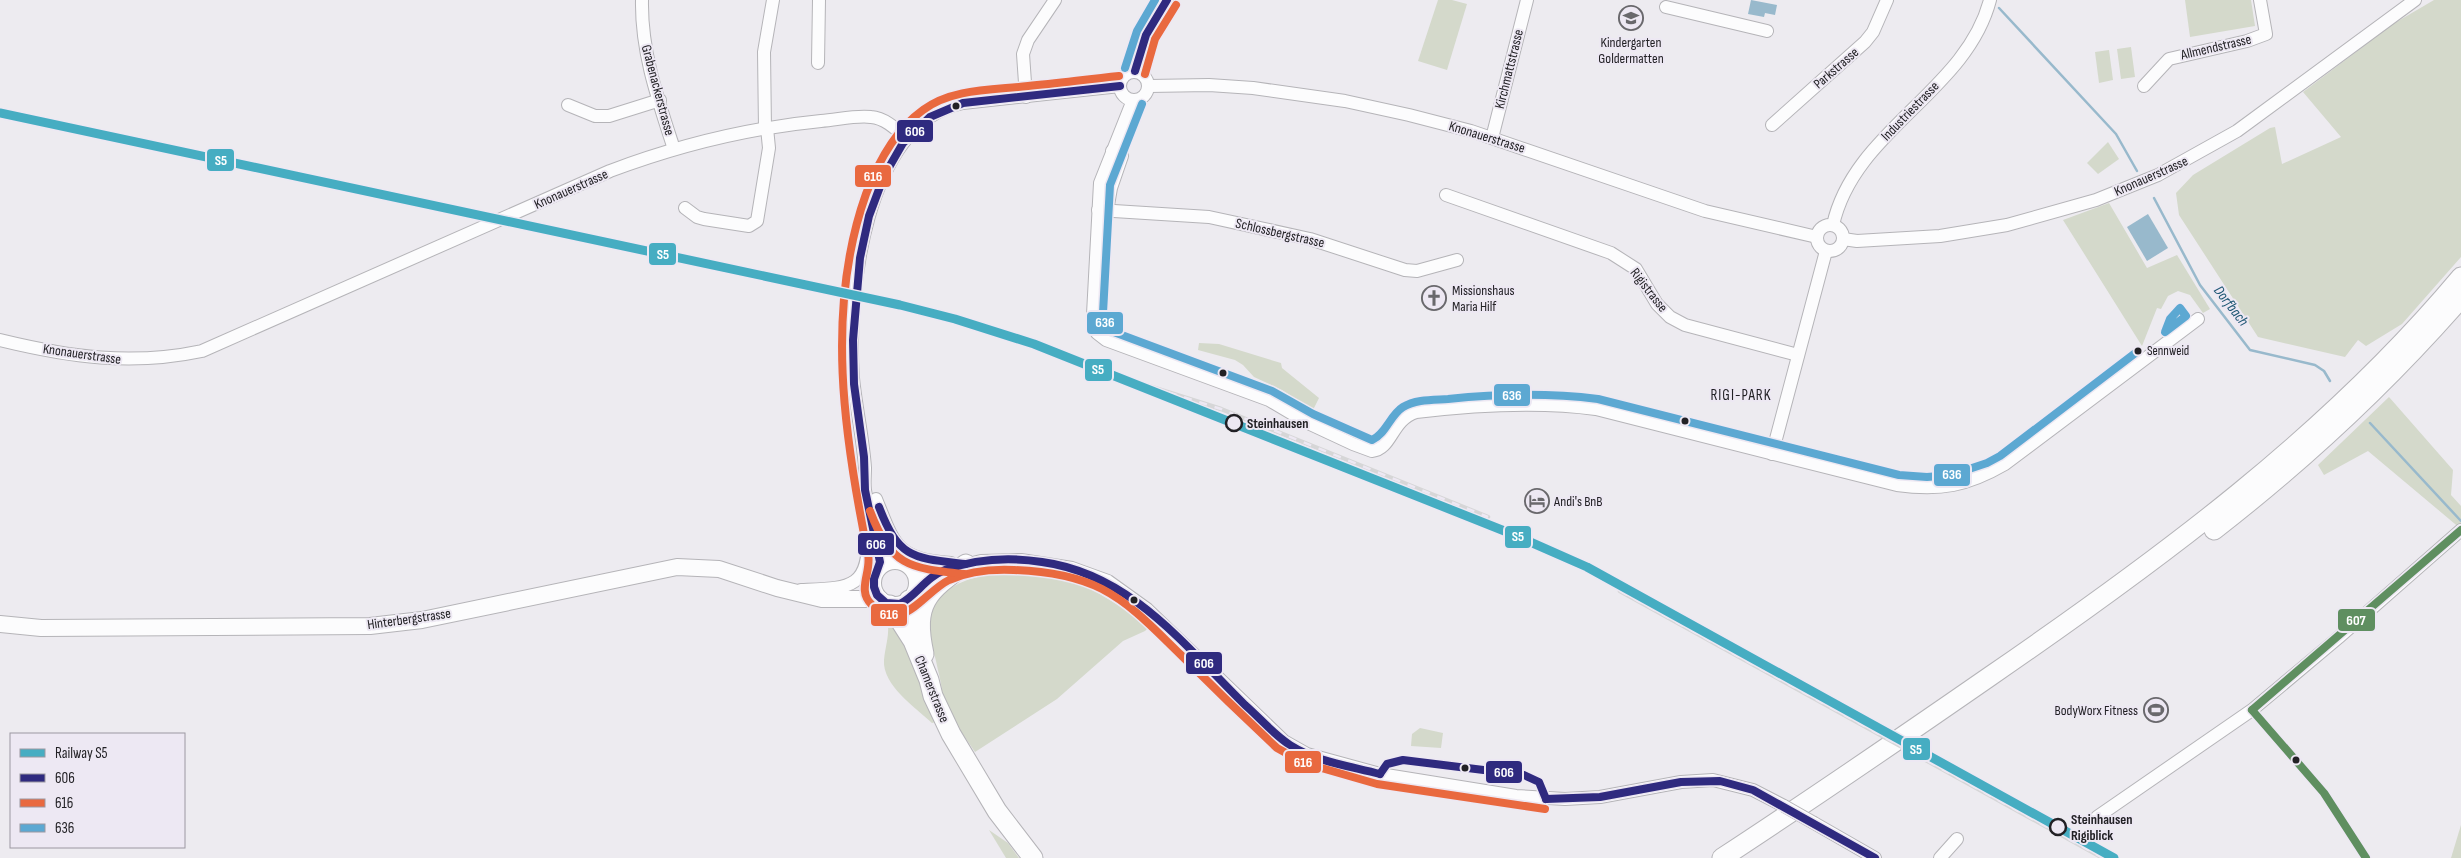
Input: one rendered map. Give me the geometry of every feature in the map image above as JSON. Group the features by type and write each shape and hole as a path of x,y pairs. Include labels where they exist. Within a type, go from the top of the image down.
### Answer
{"highway":[{"path":"1722,858 2068,623 2204,522 2267,470 2340,405 2409,336 2461,277"},
{"path":"1743,858 2043,655 2220,525 2297,463 2344,420 2402,364 2461,298"},
{"path":"929,680 920,640 921,610 932,590 966,564"},
{"name":"Chamerstrasse","path":"913,595 913,641"},
{"name":"Chamerstrasse","path":"885,602 913,641 929,680 938,709 968,761 998,811 1033,858"},
{"name":"Chamerstrasse","path":"968,761 1045,858"}],"main road":[{"path":"891,562 908,566 916,578 913,595 900,604 885,602 875,592 876,576 891,562"},
{"name":"Hinterbergstrasse","path":"0,624 41,628 370,626 422,620 677,567 719,569 786,591 822,599 885,602"},
{"name":"Hinterbergstrasse","path":"810,595 849,594 876,576"}],"street":[{"name":"Grabenackerstrasse","path":"642,0 645,51 674,149"},
{"path":"685,208 695,216 704,219 749,226 757,221 769,148 766,128 764,60 773,0"},
{"path":"818,63 819,0"},
{"path":"1026,97 1023,54 1028,40 1055,0"},
{"path":"1120,86 1124,76 1135,71 1146,35 1167,0"},
{"name":"Kirchmattstrasse","path":"1492,138 1527,0"},
{"name":"Parkstrasse","path":"1772,125 1865,42 1873,32 1887,0"},
{"name":"Industriestrasse","path":"1833,225 1844,194 1859,168 1874,148 1961,57 1982,26 1990,0"},
{"name":"Allmendstrasse","path":"2144,86 2169,59 2247,41 2266,34 2260,0"},
{"name":"Knonauerstrasse","path":"1843,239 1857,241 1940,236 2007,225 2096,200 2158,175 2237,130 2415,0"},
{"path":"1667,8 1767,30"},
{"path":"1120,86 1126,97 1133,100 1143,97 1149,86 1144,76 1135,71"},
{"name":"Knonauerstrasse","path":"1149,86 1209,85 1301,94 1409,115 1492,138 1705,211 1817,237"},
{"path":"876,576 876,540 871,496 865,468 853,375 855,304 867,223 882,179 906,138 932,116 955,104 1120,86"},
{"path":"568,105 595,116 609,116 660,100"},
{"path":"1133,100 1125,124 1103,174 1103,211 1094,309 1098,333 1106,340 1195,375 1269,400 1308,422 1366,449 1377,450 1388,441 1400,420 1416,412 1538,404 1567,405 1596,409 1897,485 1944,488 1966,483 2005,464 2198,319"},
{"name":"Knonauerstrasse","path":"0,340 99,358 138,360 168,358 202,352 476,232 530,206 610,172 674,149 718,137 766,128 870,117 888,123 906,138"},
{"name":"Rigistrasse","path":"1446,195 1611,253 1636,269 1657,304 1670,317 1685,325 1798,355"},
{"name":"Schlossbergstrasse","path":"1103,211 1213,218 1310,239 1405,270 1417,271 1457,260"},
{"path":"1833,225 1840,229 1843,239 1839,248 1826,251 1819,246 1817,237 1821,228 1833,225"},
{"path":"1772,454 1826,251"},
{"path":"871,496 892,538 911,556 932,562 966,564"},
{"path":"871,496 886,544 908,566 930,571 992,560 1021,560 1072,568 1108,581 1147,608 1284,740 1307,754 1380,774 1546,799 1600,797 1681,782 1712,780 1753,790 1875,858"},
{"path":"786,591 830,590 846,586 861,576 866,566 868,552 871,496"},
{"path":"2097,817 2252,710 2338,638 2457,533"},
{"path":"913,595 944,570"},
{"path":"1940,858 1957,839"}],"shaded area":[{"path":"1438,0 1452,0 1467,4 1447,70 1418,61"},
{"path":"2185,0 2251,0 2255,26 2190,37"},
{"path":"2434,0 2461,0 2461,257 2402,324 2366,346 2358,340 2345,357 2258,337 2179,215 2176,193 2193,175 2270,128 2275,127 2282,164 2341,137 2303,92 2393,24"},
{"path":"2131,47 2135,77 2121,79 2117,49"},
{"path":"2109,50 2113,80 2099,83 2095,52"},
{"path":"2108,142 2119,159 2098,174 2087,163"},
{"path":"2109,203 2147,268 2177,255 2210,309 2203,313 2190,295 2178,291 2168,296 2161,309 2157,308 2142,346 2063,220"},
{"path":"1199,343 1219,344 1281,363 1282,368 1319,398 1313,410 1282,390 1254,377 1243,365 1235,360 1198,350"},
{"path":"2389,397 2453,470 2451,495 2461,506 2461,529 2368,451 2324,475 2318,465"},
{"path":"1005,572 1035,572 1075,579 1151,625 1145,631 1123,641 1057,699 975,752 956,722 944,698 929,639 931,616 936,604 954,586 978,577"},
{"path":"888,625 896,625 936,722 932,723 909,703 888,678 884,660"},
{"path":"1420,728 1443,733 1441,748 1411,746 1412,734"},
{"path":"2461,825 2461,858 2451,858"},
{"path":"989,830 1008,843 1019,858 1006,858"}],"water":[{"path":"1751,0 1777,5 1775,15 1765,13 1764,17 1748,14"},
{"path":"2148,214 2168,248 2147,261 2127,227"}],"waterway":[{"name":"Dorfbach","path":"1999,8 2116,134 2137,171"},
{"name":"Dorfbach","path":"2154,198 2200,285 2250,350 2315,365 2324,371 2330,381"},
{"name":"Dorfbach","path":"2370,423 2461,521"}],"railway":[{"path":"1123,378 1221,409 1488,517"},
{"path":"1620,591 2103,858"}],"rail line":[{"name":"S5","path":"0,113 900,305 955,319 1034,344 1512,534 1587,567 2114,858"}],"transit line":[{"name":"636","path":"1125,68 1137,31 1155,0"},
{"name":"606","path":"1135,71 1146,35 1167,0"},
{"name":"616","path":"1145,74 1155,39 1176,5"},
{"name":"616","path":"1119,76 974,91 934,103 904,127 876,170 866,194 853,238 846,282 842,328 846,419 859,510 869,561 865,587 867,599 883,613 893,615 903,613 949,580 981,571 1048,573 1092,584 1113,595 1134,611 1154,628 1277,748 1304,763 1377,784 1545,809"},
{"name":"606","path":"1120,86 963,103 930,117 903,143 884,176 869,216 860,258 853,340 854,384 864,457 865,490 880,562 874,579 877,595 886,603 900,604 938,573 957,566 981,561 1005,559 1030,560 1074,569 1103,581 1130,597 1154,616 1178,637 1267,726 1290,745 1322,760 1380,774"},
{"name":"636","path":"1142,104 1110,185 1103,313 1106,327 1111,331 1272,391 1313,414 1372,440 1381,433 1399,410 1408,404 1425,400 1486,396 1561,396 1598,399 1899,475 1927,477 1951,475 1987,463 2000,456 2138,351"},
{"name":"636","path":"2180,308 2186,316 2165,332 2170,319 2180,308"},
{"name":"606","path":"879,507 894,537 910,553 932,560 965,564"},
{"name":"616","path":"870,511 886,543 894,554 904,561 915,566 964,574"},
{"name":"607","path":"2252,710 2461,530"},
{"name":"607","path":"2252,710 2324,793 2366,858"},
{"name":"606","path":"1380,774 1387,764 1403,760 1524,775 1539,782 1546,799"},
{"name":"606","path":"1546,799 1600,797 1681,782 1720,781 1753,790 1875,858"}],"place":[{"name":"Kindergarten Goldermatten","path":"1631,18"},
{"name":"Missionshaus Maria Hilf","path":"1434,298"},
{"name":"Sennweid","path":"2138,351"},
{"name":"Steinhausen","path":"1234,423"},
{"name":"Andi's BnB","path":"1537,501"},
{"name":"BodyWorx Fitness","path":"2156,710"},
{"name":"Steinhausen Rigiblick","path":"2058,827"}],"district":[{"name":"RIGI-PARK","path":"1741,395"}]}
